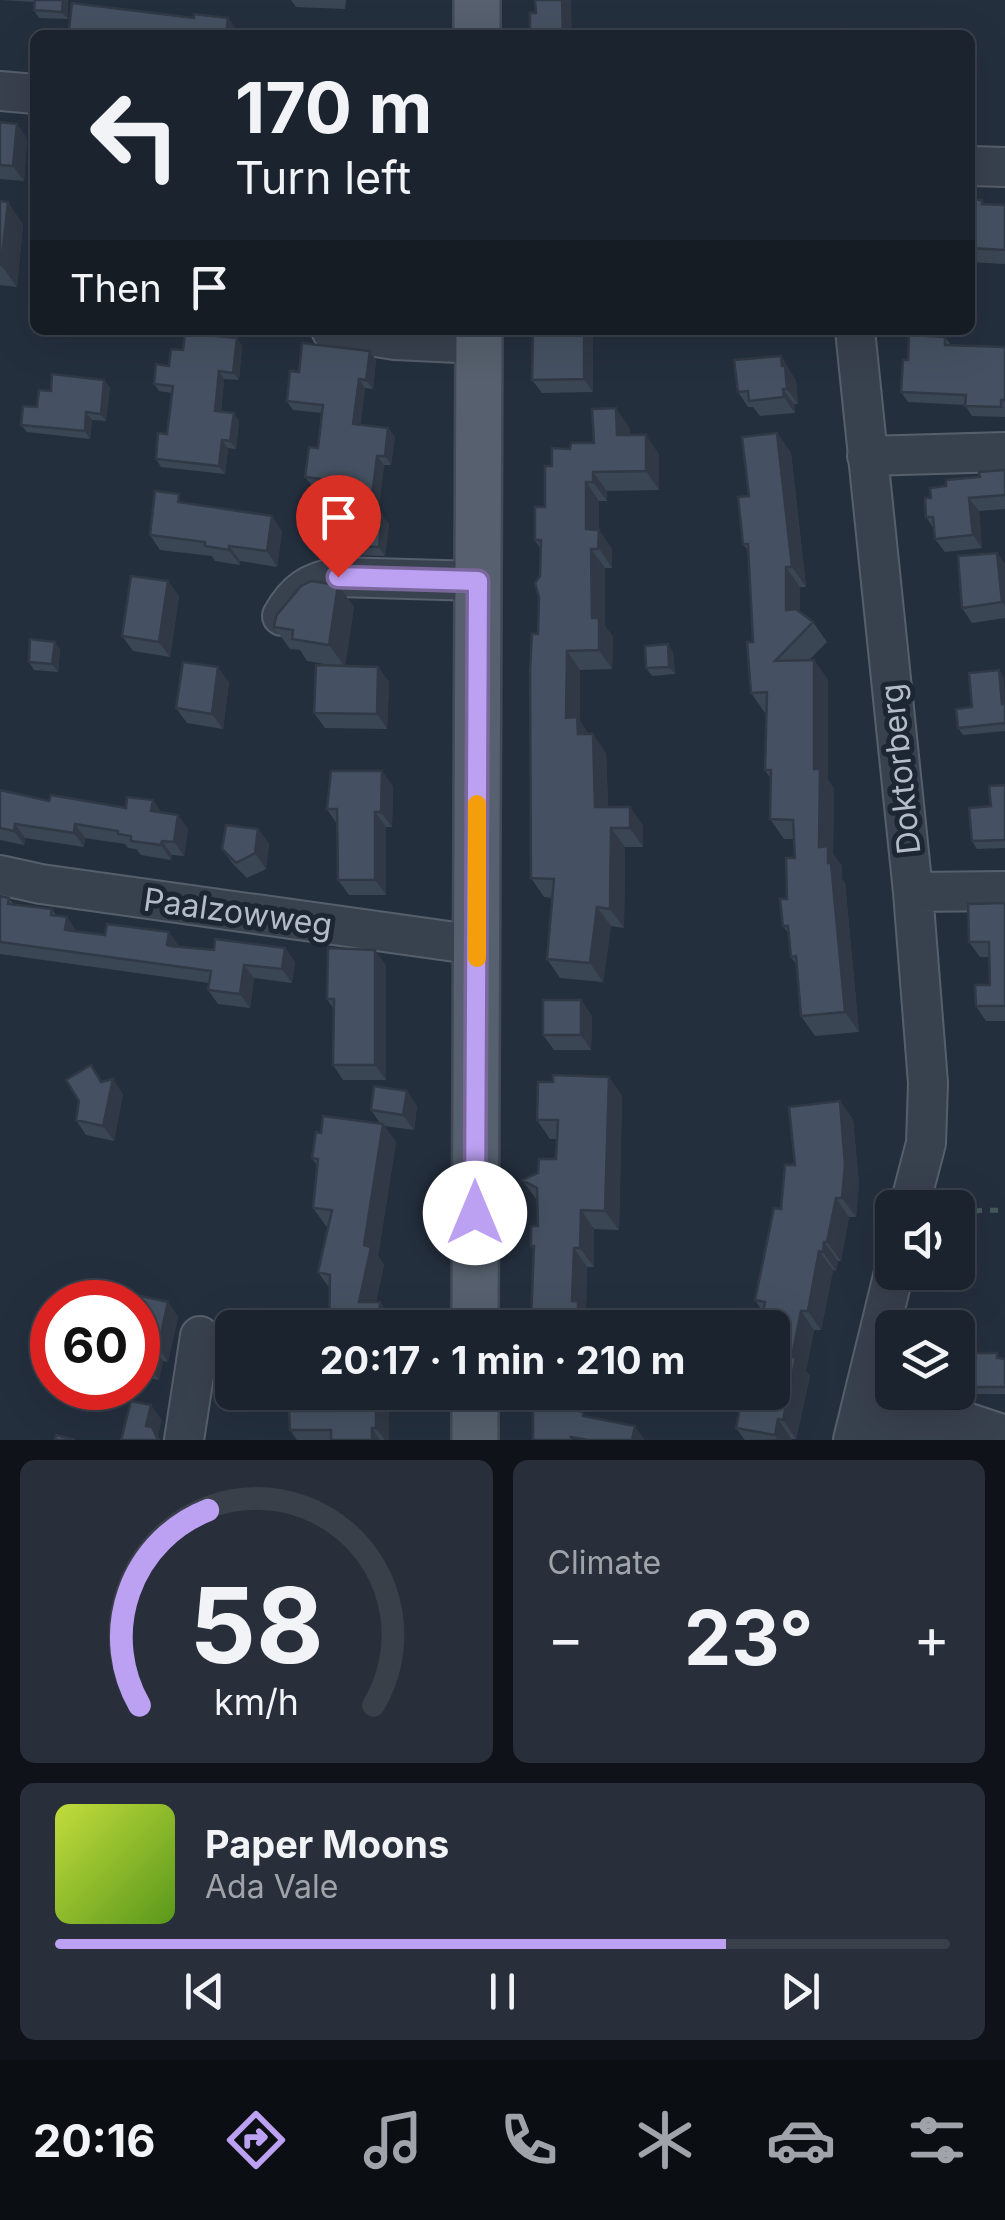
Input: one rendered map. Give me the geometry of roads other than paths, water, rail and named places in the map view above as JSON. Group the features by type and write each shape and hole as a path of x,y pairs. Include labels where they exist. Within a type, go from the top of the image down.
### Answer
{"main road":[{"path":"477,0 477,30"},
{"path":"475,1310 479,337"},
{"path":"474,1410 474,1440"}],"street":[{"path":"0,91 30,94"},
{"path":"975,166 1005,168"},
{"path":"363,335 395,340 479,337"},
{"name":"Doktorberg","path":"855,335 913,892 928,1083 926,1143 914,1190"},
{"path":"867,456 1005,452"},
{"path":"280,618 295,594 317,580 338,577 478,581"},
{"name":"Paalzowweg","path":"0,875 477,945"},
{"path":"913,892 1005,891"},
{"path":"890,1290 855,1431 970,1422 1005,1435"},
{"path":"184,1440 200,1336"}]}
